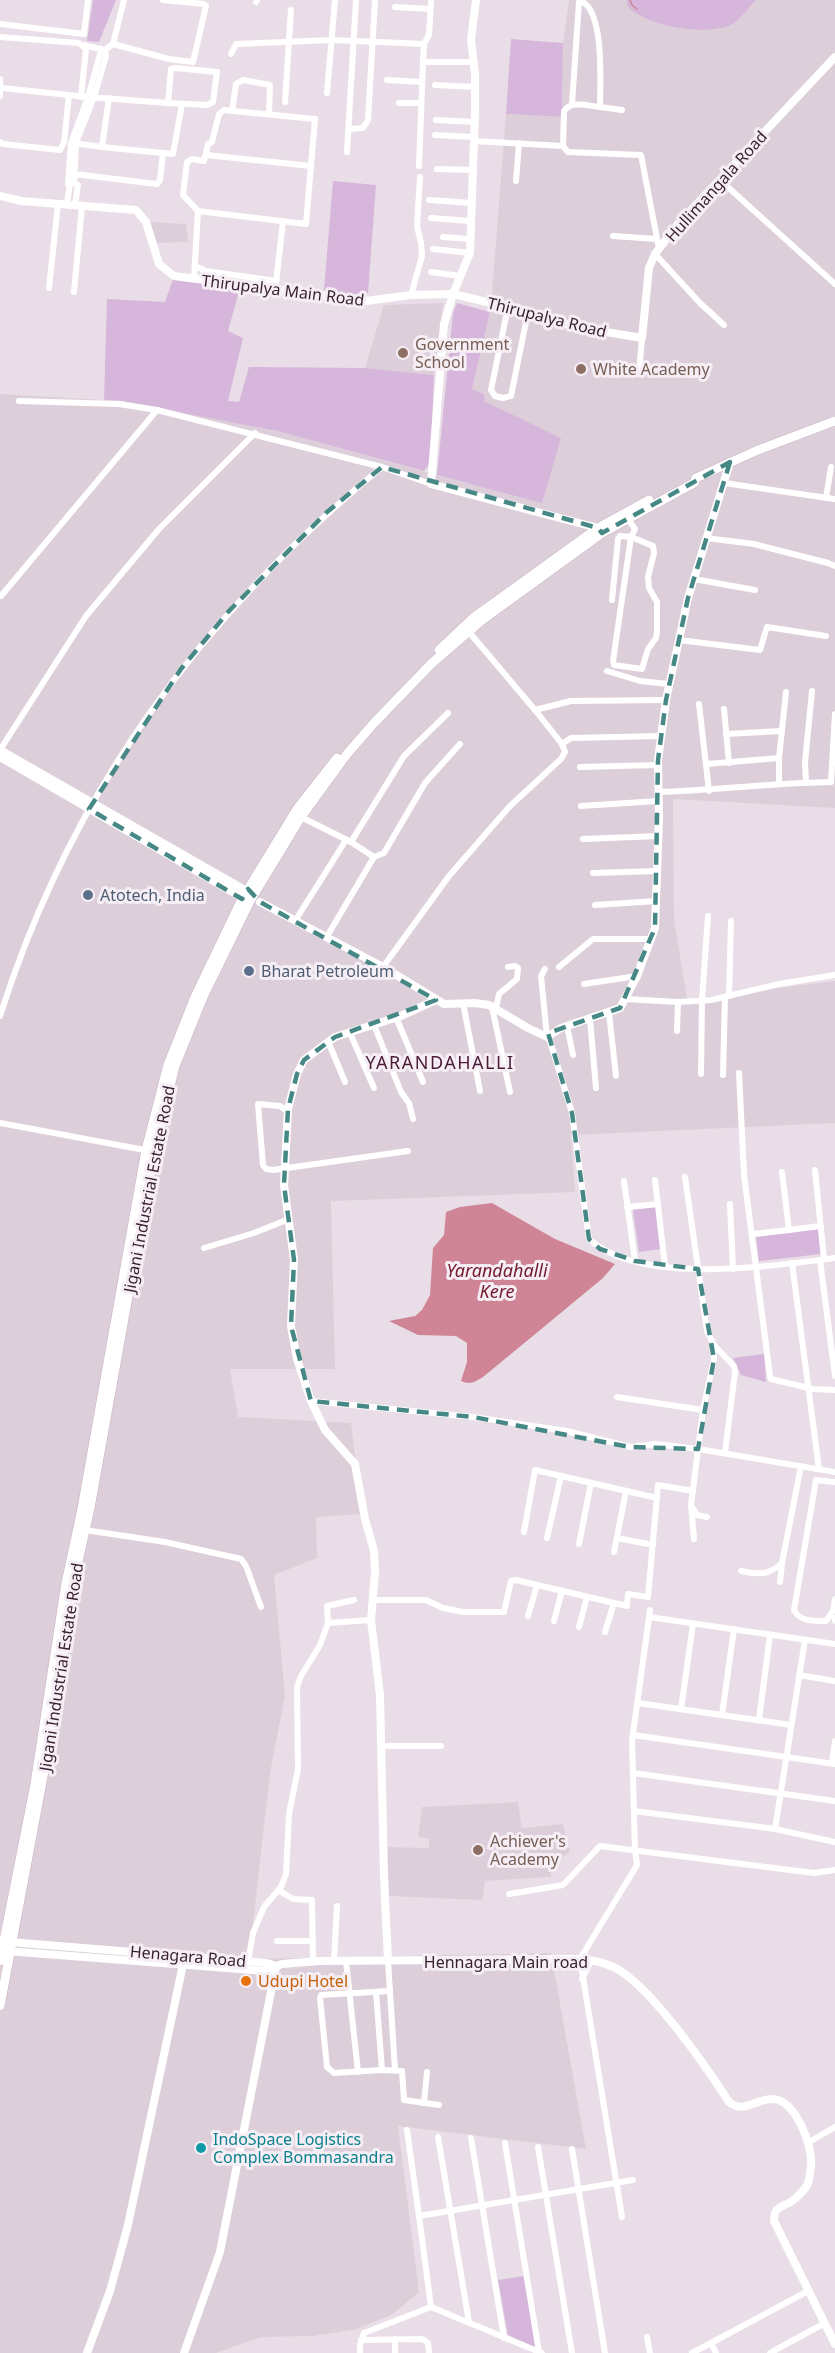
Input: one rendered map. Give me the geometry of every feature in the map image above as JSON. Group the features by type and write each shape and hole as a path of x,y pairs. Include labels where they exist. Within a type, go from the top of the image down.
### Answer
{"main road":[{"name":"Jigani Industrial Estate Road","path":"0,2006 4,1949 35,1784 66,1583 168,1065 195,997 251,898 297,809 369,720 473,618 600,531 682,483 835,421"},
{"name":"Jigani Industrial Estate Road","path":"251,898 301,817 347,754 432,663 482,620 600,531 628,519 694,483 696,478"},
{"name":"Jigani Industrial Estate Road","path":"4,1949 53,1723 73,1584 85,1530 150,1151"}],"street":[{"path":"0,24 84,34 88,0"},
{"path":"0,37 78,43 105,50 113,44 124,0"},
{"path":"113,44 169,59 193,62 206,6 163,0"},
{"path":"327,93 335,0"},
{"path":"347,152 356,0"},
{"path":"350,129 363,128 367,123 375,0"},
{"path":"419,166 424,44 429,35 431,0"},
{"path":"431,484 444,324 453,294 470,253 475,139 475,87 471,40 476,0"},
{"path":"572,105 579,2 581,1 587,4 598,30 601,63 600,107"},
{"path":"395,7 430,9"},
{"path":"285,102 291,10"},
{"path":"231,54 236,44 332,40 424,44"},
{"path":"83,45 86,49 88,97"},
{"path":"71,184 74,174 70,143 106,56 105,50"},
{"name":"Hullimangala Road","path":"639,373 649,268 657,252 678,224 835,57"},
{"path":"423,62 473,62"},
{"path":"2,88 88,97 109,98 168,103 182,104 207,105 213,102 218,72 171,69 168,103"},
{"path":"0,79 2,88 0,96"},
{"path":"232,111 236,84 243,80 270,85 269,114"},
{"path":"387,81 422,82"},
{"path":"435,85 475,87"},
{"path":"69,95 71,184"},
{"path":"102,147 109,98"},
{"path":"399,103 421,103"},
{"path":"0,142 55,151 70,143 173,154 182,104"},
{"path":"622,110 567,106 564,111 563,146 568,152 641,155 657,239 657,252 700,303 724,325"},
{"path":"224,110 232,111 315,119 306,224 198,211 183,195 187,162 192,159 204,161 208,144 212,142 219,114 224,110"},
{"path":"436,120 475,122"},
{"path":"435,135 563,146"},
{"path":"516,181 519,143"},
{"path":"74,174 157,184 160,180 164,153"},
{"path":"206,155 311,166"},
{"path":"437,169 473,170"},
{"path":"411,295 422,256 417,226 420,177"},
{"path":"720,180 835,284"},
{"path":"49,288 78,186 71,184"},
{"name":"Thirupalya Main Road","path":"0,196 21,201 136,210 146,222 159,264 174,276 366,301 411,295 453,294"},
{"path":"429,200 471,203"},
{"path":"71,205 74,292"},
{"path":"194,279 198,211"},
{"path":"431,218 470,221"},
{"path":"275,290 283,221"},
{"path":"613,236 657,239"},
{"path":"443,237 470,239"},
{"path":"433,249 470,253"},
{"path":"195,266 203,267 206,271 276,281"},
{"path":"430,272 460,276"},
{"name":"Thirupalya Road","path":"453,294 528,312 576,327 642,338"},
{"path":"508,307 491,390 495,396 503,398 511,396 528,312"},
{"path":"19,401 119,404 157,410 382,467 431,484 600,531"},
{"path":"1,596 157,410"},
{"path":"91,806 0,750 86,616 159,529 255,433"},
{"path":"547,1037 552,1032 567,1026 620,1008 638,976 656,928 659,836 658,765 666,700 694,579 730,462"},
{"path":"0,1016 38,911 91,806 142,724 174,678 229,611 272,565 327,512 382,467"},
{"path":"826,498 831,467"},
{"path":"724,483 835,499"},
{"path":"612,600 620,536 631,537 653,546 654,553 648,577 649,588 657,602 656,638 648,649 642,669 617,667 613,661 631,537 635,529 628,519"},
{"path":"706,538 754,544 835,566"},
{"path":"694,579 755,591"},
{"path":"679,640 760,650 767,627 826,636"},
{"path":"383,967 449,876 510,806 561,759 565,752 562,744 535,710 469,632"},
{"path":"607,670 630,679 669,684"},
{"path":"806,782 805,762 812,691"},
{"path":"779,783 786,692"},
{"path":"535,710 571,700 666,700"},
{"path":"699,704 709,791"},
{"path":"724,709 729,763"},
{"path":"295,921 404,756 448,712"},
{"path":"581,806 779,783 831,782 835,714"},
{"path":"726,734 782,731"},
{"path":"562,744 571,738 661,736"},
{"path":"326,938 374,857 384,853 425,783 460,744"},
{"path":"0,757 91,806 251,898 383,967 444,1004 475,1003 494,1007 547,1037"},
{"path":"707,764 780,758"},
{"path":"580,767 658,765"},
{"path":"301,817 374,857"},
{"path":"583,839 659,836"},
{"path":"593,873 657,871"},
{"path":"595,904 657,901"},
{"path":"701,1074 702,1000 708,916"},
{"path":"723,1075 731,921"},
{"path":"559,967 593,939 652,939"},
{"path":"508,967 518,968 517,979 499,994 494,1007 510,1092"},
{"path":"545,969 541,976 547,1037 572,1113 589,1239 600,1249 635,1261 698,1269 733,1269 835,1258"},
{"path":"626,999 678,1002 702,1000 835,975"},
{"path":"584,984 638,976"},
{"path":"395,2070 384,1876 380,1695 371,1620 374,1600 374,1551 365,1519 355,1464 325,1430 311,1401 297,1359 291,1326 294,1260 284,1185 288,1112 297,1074 304,1060 328,1041 396,1017 436,999"},
{"path":"677,1031 678,1002"},
{"path":"463,1003 480,1091"},
{"path":"609,1013 616,1076"},
{"path":"396,1017 423,1082"},
{"path":"590,1019 596,1088"},
{"path":"374,1025 414,1119"},
{"path":"567,1026 573,1054"},
{"path":"350,1033 374,1088"},
{"path":"328,1041 345,1082"},
{"path":"739,1073 742,1150 770,1376 771,1379 810,1388 835,1390"},
{"path":"288,1112 280,1106 258,1104 263,1165 266,1169 273,1170 408,1151"},
{"path":"0,1123 150,1151"},
{"path":"815,1170 835,1376"},
{"path":"782,1172 789,1230"},
{"path":"685,1177 707,1331 713,1343 734,1366 735,1372 725,1453"},
{"path":"655,1180 666,1266"},
{"path":"624,1181 635,1261"},
{"path":"627,1207 658,1204"},
{"path":"730,1204 733,1269"},
{"path":"204,1248 254,1233 289,1219"},
{"path":"752,1234 820,1226"},
{"path":"792,1263 819,1469"},
{"path":"694,1539 691,1505 703,1410 714,1359 713,1343"},
{"path":"617,1396 703,1410"},
{"path":"311,1401 473,1417 567,1431 630,1447 656,1444 698,1449 835,1472"},
{"path":"780,1582 801,1466"},
{"path":"524,1532 535,1470 657,1498"},
{"path":"826,1480 827,1471"},
{"path":"547,1538 561,1476"},
{"path":"835,1482 816,1480 794,1610 797,1616 804,1619 826,1621 833,1611 835,1599"},
{"path":"579,1544 591,1483"},
{"path":"374,1600 426,1600 443,1608 464,1612 504,1612 511,1581 516,1580 627,1606 628,1594 648,1597 658,1485 693,1491"},
{"path":"614,1552 626,1491"},
{"path":"691,1505 697,1515 708,1517"},
{"path":"85,1530 154,1540 241,1559 246,1566 261,1607"},
{"path":"617,1538 653,1545"},
{"path":"741,1571 755,1575 769,1572 782,1563"},
{"path":"528,1616 537,1585"},
{"path":"554,1621 562,1591"},
{"path":"579,1627 587,1597"},
{"path":"248,1962 254,1933 264,1907 278,1890 286,1874 290,1814 298,1769 297,1687 320,1645 328,1623 327,1606 354,1600"},
{"path":"605,1632 614,1603"},
{"path":"622,2217 580,1959 637,1865 633,1735 650,1614 693,1624 835,1644"},
{"path":"328,1623 371,1620"},
{"path":"681,1709 693,1624"},
{"path":"722,1715 734,1629"},
{"path":"759,1720 770,1635"},
{"path":"775,1829 805,1640"},
{"path":"799,1676 835,1681"},
{"path":"638,1703 791,1725"},
{"path":"633,1735 834,1764 835,1741"},
{"path":"381,1746 441,1746"},
{"path":"633,1773 835,1801"},
{"path":"634,1811 775,1829 835,1842"},
{"path":"509,1894 563,1885 600,1846 814,1873 835,1870"},
{"path":"278,1890 293,1899 312,1900 313,1962"},
{"path":"334,1961 337,1906"},
{"path":"277,1941 313,1941"},
{"name":"Henagara Road","path":"4,1949 248,1962 276,1966"},
{"name":"Hennagara Main road","path":"276,1966 334,1961 580,1959 612,1966 641,1987 687,2042 729,2102 735,2107 742,2108 773,2099 788,2104 809,2142 812,2160 808,2186 792,2202 778,2207 774,2213 774,2221 835,2344"},
{"path":"87,2353 110,2291 128,2225 184,1960"},
{"name":"Henagara Road","path":"184,1960 265,1971 276,1966"},
{"path":"346,1961 357,2072"},
{"path":"582,1979 591,1961"},
{"path":"184,2353 220,2252 276,1966"},
{"path":"375,1992 382,2070"},
{"path":"390,1992 325,1994 320,1998 327,2067 334,2073 402,2071 404,2100 439,2105"},
{"path":"424,2103 427,2072"},
{"path":"809,2142 835,2127"},
{"path":"407,2130 431,2307"},
{"path":"438,2137 469,2322"},
{"path":"471,2138 504,2338"},
{"path":"505,2143 540,2352"},
{"path":"538,2147 572,2353"},
{"path":"572,2149 605,2353"},
{"path":"419,2216 633,2180"},
{"path":"692,2353 808,2290"},
{"path":"360,2353 364,2333 431,2307 540,2352"},
{"path":"770,2353 825,2323"},
{"path":"647,2337 650,2353"},
{"path":"395,2339 395,2353"},
{"path":"361,2340 426,2340 429,2353"},
{"path":"711,2343 716,2353"}],"highlighted area":[{"path":"730,462 688,598 666,700 658,760 655,928 620,1008 548,1033 572,1113 589,1239 600,1249 635,1261 698,1269 714,1359 698,1449 630,1447 473,1417 311,1401 291,1326 294,1260 284,1185 288,1109 297,1074 304,1060 335,1037 436,1000 260,902 248,889 242,899 89,809 181,669 229,611 327,512 382,467 598,528 602,533"}],"shaded area":[{"path":"93,0 116,0 99,42 87,41"},
{"path":"569,0 627,0 627,6 731,26 756,0 835,0 835,808 673,799 674,919 687,999 835,981 835,1123 571,1135 575,1192 331,1201 335,1369 230,1369 238,1417 351,1423 362,1514 316,1517 317,1558 274,1575 285,1696 270,1773 249,1959 551,1953 586,2149 398,2126 419,2292 393,2314 357,2329 313,2336 261,2337 216,2353 0,2353 0,394 122,401 187,413 277,431 469,484 472,389 491,306 506,114 562,117 563,43"},
{"path":"627,0 756,0 740,18 729,26 704,30 675,27 648,19 627,6"},
{"path":"511,39 563,43 562,117 506,114"},
{"path":"333,181 376,185 368,293 353,295 324,290"},
{"path":"150,222 186,224 188,242 157,243"},
{"path":"173,279 240,288 228,331 243,338 228,401 239,402 249,367 365,368 434,375 430,463 424,471 277,431 122,401 104,400 107,299 165,302"},
{"name":"Government School","path":"443,303 434,375 365,368 384,305"},
{"path":"457,303 490,312 472,389 485,395 484,401 561,438 542,503 437,475 453,313"},
{"path":"656,1207 661,1249 639,1252 633,1210"},
{"path":"818,1229 821,1254 759,1261 756,1237"},
{"path":"764,1354 766,1382 741,1375 733,1358"},
{"name":"Achiever's Academy","path":"518,1802 522,1828 563,1824 570,1852 551,1864 551,1877 485,1881 482,1900 389,1896 387,1847 429,1848 429,1839 418,1837 422,1807"},
{"path":"524,2276 536,2348 508,2335 498,2280"}],"water":[{"name":"Yarandahalli Kere","path":"492,1203 555,1239 615,1264 603,1278 483,1377 475,1382 467,1383 461,1381 467,1362 467,1343 456,1336 418,1335 389,1321 415,1316 422,1310 430,1295 433,1248 444,1235 446,1212 460,1207"}],"waterway":[{"path":"630,0 637,9"}],"place":[{"name":"Government School","path":"403,353"},
{"name":"White Academy","path":"581,369"},
{"name":"Atotech, India","path":"88,895"},
{"name":"Bharat Petroleum","path":"249,971"},
{"name":"Achiever's Academy","path":"478,1850"},
{"name":"Udupi Hotel","path":"246,1981"},
{"name":"IndoSpace Logistics Complex Bommasandra","path":"201,2148"}],"district":[{"name":"YARANDAHALLI","path":"440,1062"}]}
